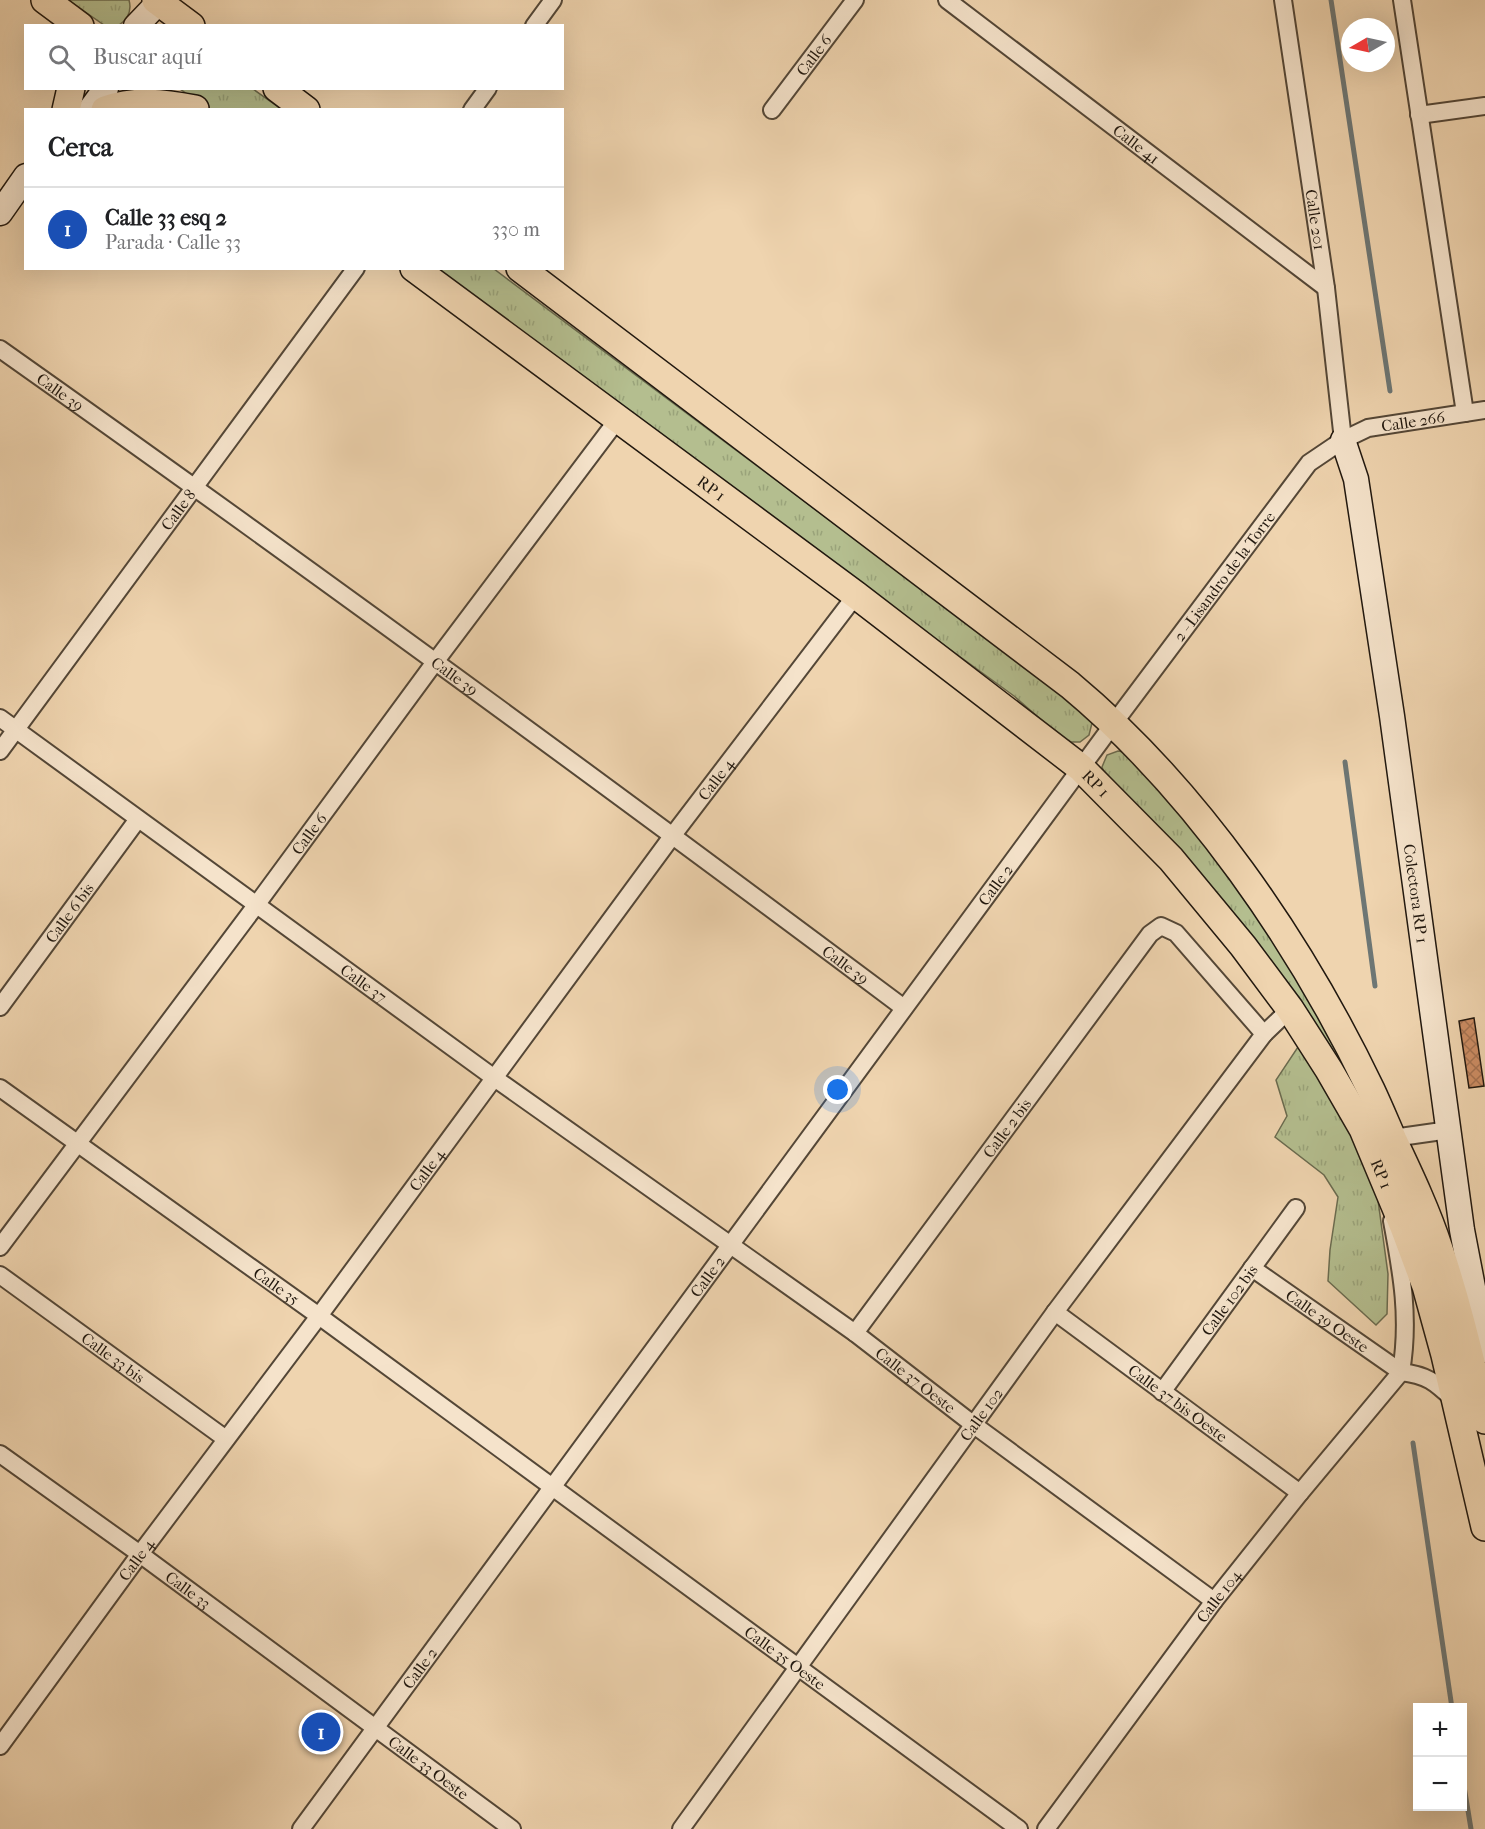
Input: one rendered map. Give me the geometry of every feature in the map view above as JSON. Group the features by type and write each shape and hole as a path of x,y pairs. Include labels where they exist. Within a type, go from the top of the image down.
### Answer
{"main road":[{"path":"138,24 158,1"},
{"path":"147,24 158,1"},
{"path":"158,1 188,24"},
{"path":"51,9 77,24"},
{"path":"68,108 71,90"},
{"path":"70,108 83,90"},
{"path":"91,108 105,90"},
{"path":"169,90 194,108"},
{"path":"280,90 303,108"},
{"path":"112,108 149,102 188,108"},
{"path":"0,213 22,184"},
{"name":"RP 1","path":"417,270 856,595 1081,768 1171,859 1243,946 1290,1009 1363,1129 1423,1207 1439,1247 1453,1295 1485,1420"},
{"name":"RP 1","path":"523,270 1070,685 1114,723 1184,801 1218,843 1275,921 1326,1004 1371,1091 1382,1154 1404,1227 1426,1286 1445,1355 1485,1527"},
{"name":"Colectora RP 1","path":"1343,440 1358,491 1392,716 1462,1230 1485,1350"}],"street":[{"path":"535,24 553,0"},
{"name":"Calle 6","path":"772,110 855,0"},
{"name":"Calle 41","path":"947,0 1326,288"},
{"name":"Calle 201","path":"1283,0 1326,288 1343,440"},
{"path":"1402,0 1465,413"},
{"path":"473,108 487,90"},
{"path":"1419,115 1485,106"},
{"name":"Calle 8","path":"0,751 355,270"},
{"name":"Calle 39","path":"0,349 194,486 673,835 904,1008"},
{"name":"Calle 266","path":"1343,440 1368,428 1485,410"},
{"name":"Calle 6","path":"0,1247 618,419"},
{"name":"2 - Lisandro de la Torre","path":"1114,723 1309,463 1343,440"},
{"name":"Calle 4","path":"0,1746 493,1077 856,595"},
{"name":"Calle 37","path":"0,718 493,1077 731,1245"},
{"name":"Calle 2","path":"301,1829 1114,723"},
{"name":"Calle 6 bis","path":"0,1007 138,819"},
{"name":"Calle 2 bis","path":"855,1333 1150,934 1161,926 1176,933 1264,1034"},
{"name":"Calle 102","path":"681,1829 1055,1312 1264,1034 1290,1009"},
{"name":"Calle 35","path":"0,1088 553,1487"},
{"path":"1449,1130 1382,1154 1406,1302 1405,1349 1401,1372 1432,1380 1455,1400"},
{"name":"Calle 102 bis","path":"1162,1392 1296,1208"},
{"name":"Calle 37 Oeste","path":"731,1245 855,1333 974,1425 1214,1602"},
{"name":"Calle 39 Oeste","path":"1252,1268 1401,1372"},
{"name":"Calle 33 bis","path":"0,1275 226,1439"},
{"name":"Calle 37 bis Oeste","path":"1055,1312 1300,1493"},
{"name":"Calle 104","path":"1046,1829 1214,1602 1300,1493 1401,1372"},
{"name":"Calle 33","path":"0,1454 140,1554 375,1728"},
{"name":"Calle 35 Oeste","path":"553,1487 1019,1829"},
{"name":"Calle 33 Oeste","path":"375,1728 512,1829"}],"green space":[{"path":"68,0 129,0 130,11 125,20 120,24 103,24"},
{"path":"181,90 254,90 280,108 208,108"},
{"path":"428,270 495,270 1086,712 1092,723 1089,735 1080,742 1067,742 1014,696"},
{"path":"1118,751 1124,752 1190,824 1267,926 1366,1102 1356,1110 1104,772 1102,767 1107,755"},
{"path":"1304,1038 1356,1136 1377,1193 1388,1274 1387,1314 1376,1325 1328,1281 1338,1197 1324,1175 1275,1137 1287,1116 1276,1080"}],"building":[{"path":"1474,1018 1484,1086 1469,1088 1459,1021"}],"waterway":[{"path":"1331,0 1390,391"},
{"path":"1345,762 1375,986"},
{"path":"1413,1443 1451,1703"},
{"path":"1467,1805 1471,1829"}],"place":[{"name":"Calle 33 esq 2","path":"321,1732"}]}
